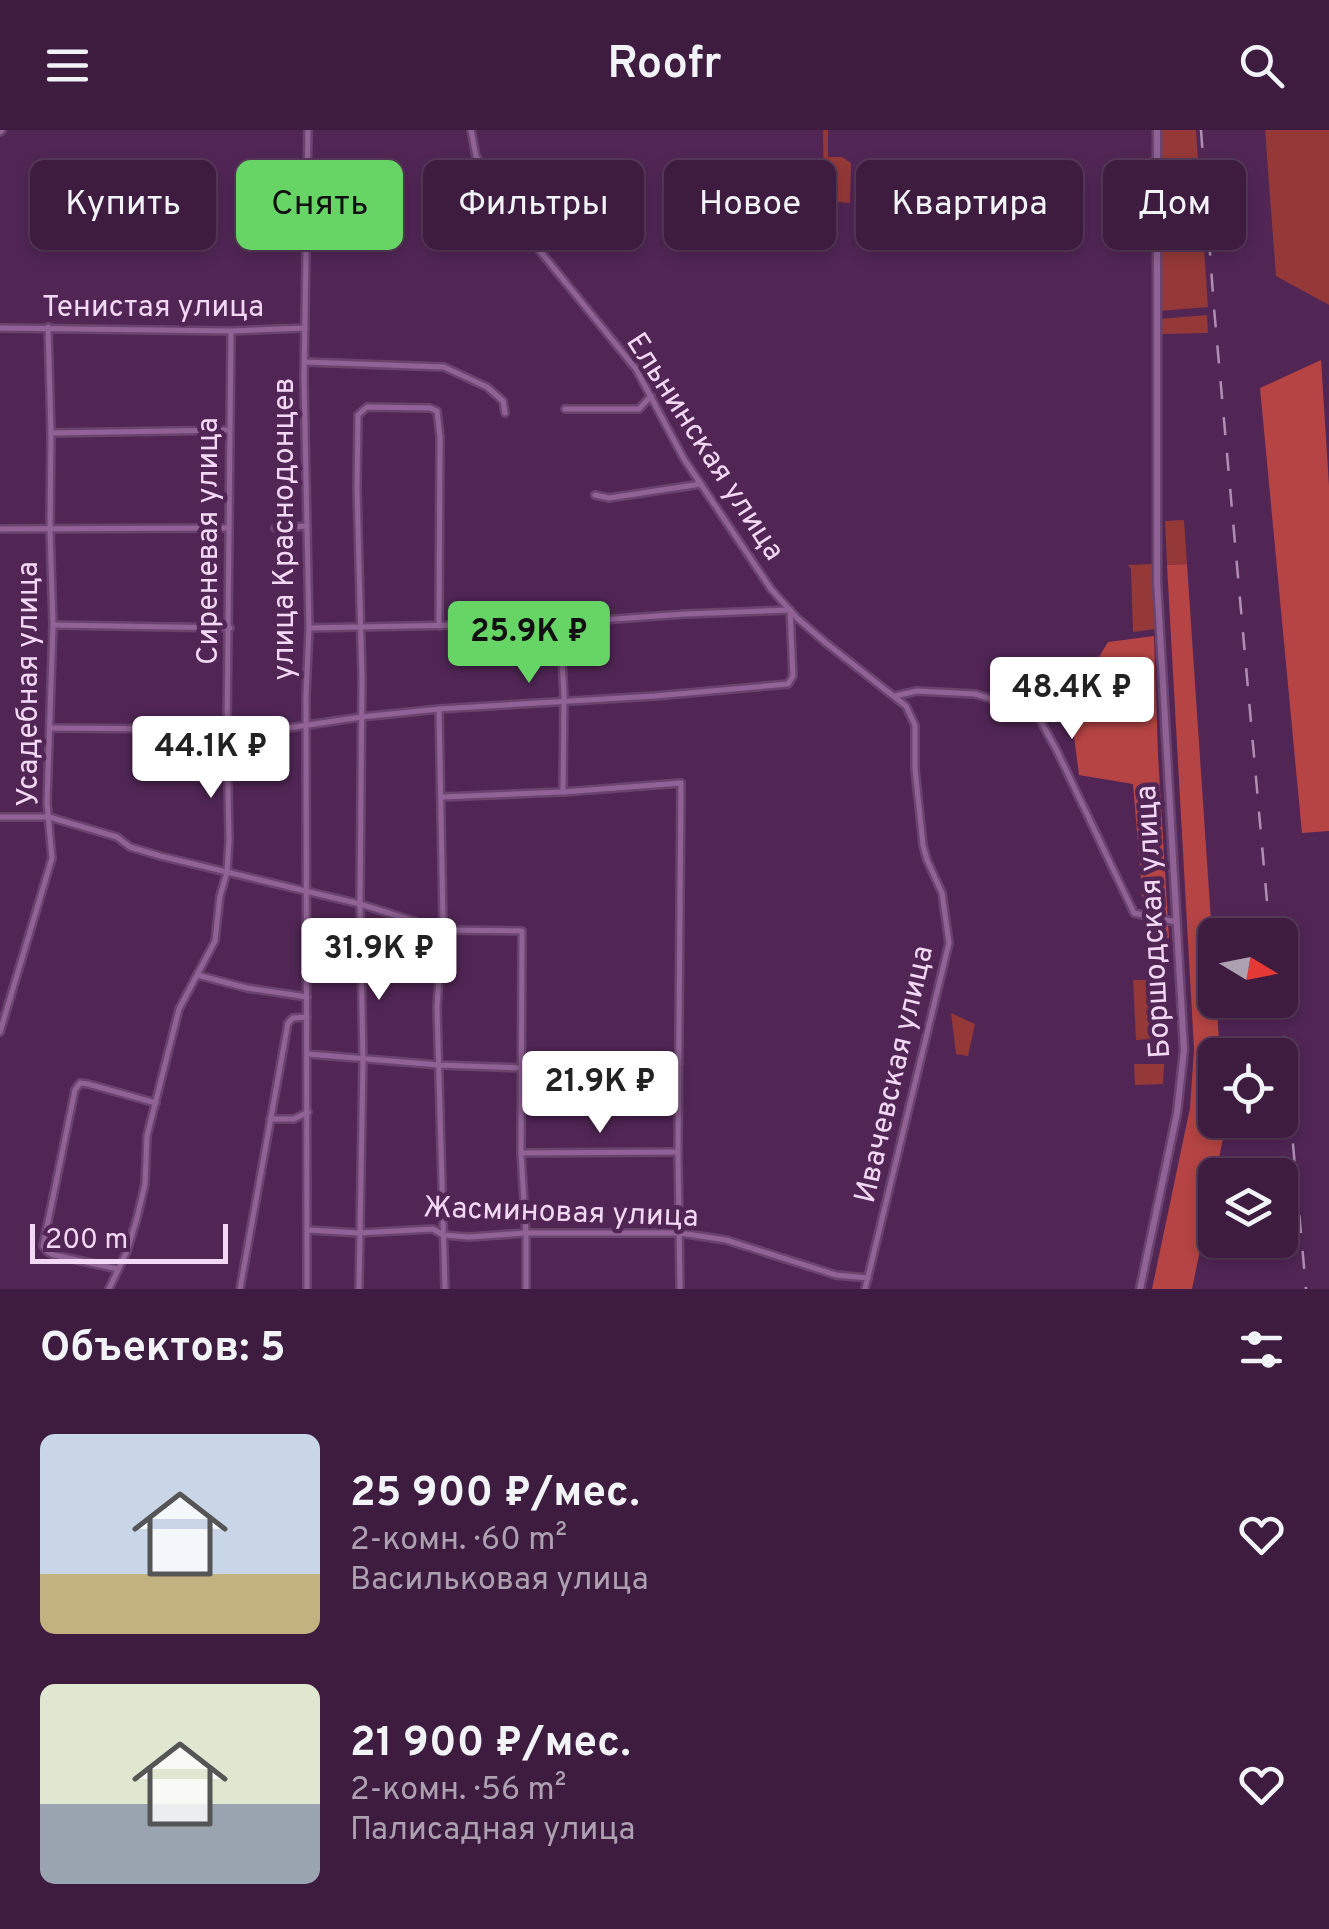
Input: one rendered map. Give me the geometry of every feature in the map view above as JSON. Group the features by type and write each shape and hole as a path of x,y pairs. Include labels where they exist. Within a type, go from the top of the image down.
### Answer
{"street":[{"name":"улица Краснодонцев","path":"307,1289 308,130"},
{"name":"Ельнинская улица","path":"471,130 476,156 518,224 636,370 684,459 771,589 826,643 906,706"},
{"name":"Боршодская улица","path":"1140,1289 1180,1092 1184,1050 1157,580 1158,130"},
{"name":"Тенистая улица","path":"0,328 305,328"},
{"name":"Усадебная улица","path":"0,1032 52,858 48,328"},
{"name":"Сиреневая улица","path":"109,1289 132,1234 145,1184 147,1136 179,1010 215,941 226,872 231,330"},
{"path":"305,362 444,367 487,387 503,401 505,413"},
{"path":"566,408 639,408 650,396"},
{"path":"358,1289 363,1060 357,488 358,415 367,406 430,408 437,412 439,626"},
{"path":"51,433 230,430"},
{"path":"595,495 609,498 701,484"},
{"path":"275,528 306,526"},
{"path":"0,530 229,528"},
{"path":"50,728 227,732 439,710 788,684 793,676 790,610 560,623 309,628"},
{"path":"560,623 563,792"},
{"path":"53,626 230,628"},
{"path":"894,696 916,691 975,694 1038,716 1134,912 1176,922"},
{"name":"Ивачевская улица","path":"865,1289 949,942 942,893 923,846 914,725 906,706"},
{"path":"439,710 442,930 438,1007 445,1289"},
{"path":"441,797 681,783 680,1289"},
{"path":"0,817 49,816 117,836 130,847 360,904 442,930 522,932 521,1153 526,1289"},
{"path":"198,974 247,988 307,997"},
{"path":"240,1289 288,1023 292,1018 307,1017"},
{"path":"308,1054 522,1068 680,1064"},
{"path":"118,1269 54,1255 44,1246 74,1090 80,1083 88,1084 156,1103"},
{"path":"270,1119 294,1119 308,1112"},
{"path":"521,1153 678,1152"},
{"name":"Жасминовая улица","path":"308,1230 359,1233 433,1229 443,1235 468,1237 526,1232 680,1232 726,1240 836,1275 868,1278"}],"shaded area":[{"path":"823,130 828,130 828,157 842,157 851,163 850,203 836,202 836,160 823,160"},
{"path":"1160,130 1196,130 1198,160 1160,160"},
{"path":"1265,130 1329,130 1329,305 1276,276"},
{"path":"1159,250 1204,250 1208,307 1159,311"},
{"path":"1207,315 1208,333 1160,334 1159,319"},
{"path":"1321,360 1329,486 1329,831 1302,833 1260,388"},
{"path":"1184,520 1187,564 1167,565 1165,521"},
{"path":"1152,564 1155,629 1133,632 1128,565"},
{"path":"1187,564 1211,918 1198,918 1198,1018 1218,1018 1219,1038 1198,1038 1198,1138 1223,1138 1219,1158 1198,1158 1198,1258 1192,1289 1152,1289 1190,1108 1194,1049 1167,565"},
{"path":"1154,636 1169,938 1146,940 1133,784 1079,775 1070,705 1108,642"},
{"path":"1133,980 1148,980 1150,1039 1136,1040"},
{"path":"951,1013 975,1024 968,1056 956,1054"},
{"path":"1134,1064 1164,1064 1163,1084 1135,1085"}],"railway":[{"path":"1201,130 1268,918"},
{"path":"1282,1018 1306,1289"}]}
